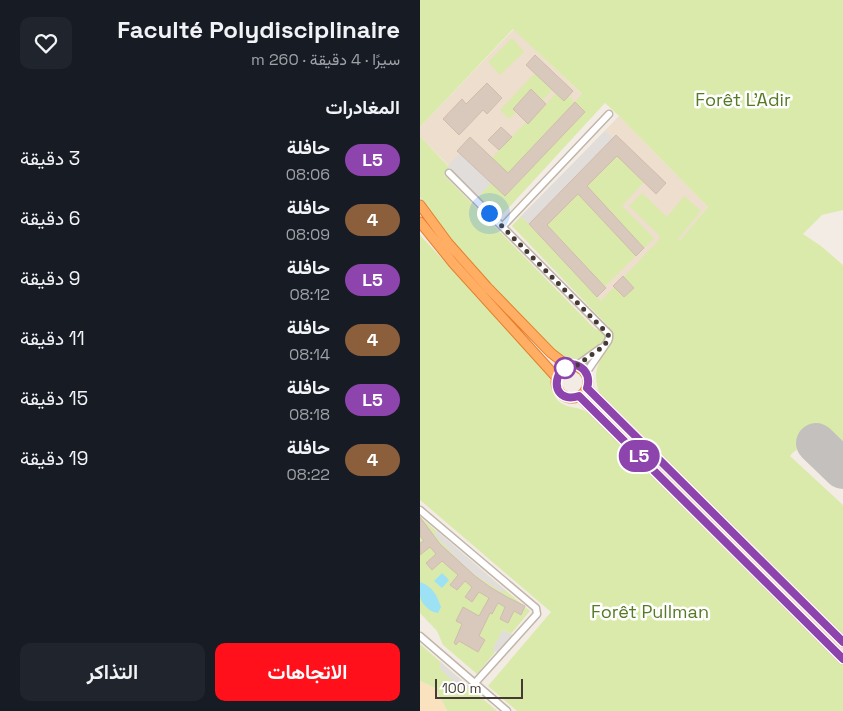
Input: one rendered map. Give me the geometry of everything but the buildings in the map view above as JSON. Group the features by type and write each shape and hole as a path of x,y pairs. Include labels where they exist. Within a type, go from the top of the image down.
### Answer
{"highway":[{"path":"420,205 448,243 487,287 551,353 586,373 588,378 587,388 584,393 574,398 562,394 556,384 559,373 563,369 572,366"},
{"path":"420,222 454,263 557,378"},
{"path":"587,388 843,642"},
{"path":"579,396 843,659"}],"street":[{"path":"503,226 610,114"},
{"path":"449,173 606,330 609,338 586,373"},
{"path":"572,366 604,346"},
{"path":"420,510 536,608 537,614 475,683"},
{"path":"420,636 507,711"}],"shaded area":[{"path":"514,29 598,110 499,218 420,136 420,127"},
{"path":"619,116 708,207 610,327 512,226"},
{"path":"605,131 613,138 529,224 521,216"},
{"path":"460,153 491,183 478,197 448,166"},
{"path":"437,531 505,590 503,593 475,575 460,562 434,534"},
{"path":"503,630 513,635 498,652 492,650"},
{"path":"440,661 471,688 462,689 440,669"}],"green space":[{"name":"Forêt L'Adir","path":"420,0 843,0 843,210 822,215 803,234 821,246 843,265 843,448 818,442 797,449 790,456 843,505 843,635 600,395 596,371 608,345 600,345 578,359 570,360 565,358 558,354 480,274 420,197 420,136 450,168 444,175 595,329 599,330 609,327 512,226 521,216 601,301 658,241 660,236 629,206 642,193 667,217 684,196 701,211 678,239 680,240 708,207 605,103 499,218 478,197 491,183 497,188 492,158 526,122 528,124 556,93 564,101 569,96 575,102 582,94 513,29 420,127"},
{"path":"512,38 524,52 500,75 488,62"},
{"path":"535,73 552,90 543,100 531,89 513,108 516,112 509,119 500,110"},
{"path":"617,156 644,182 622,206 653,237 654,239 644,248 587,186"},
{"path":"578,194 636,256 604,287 547,225"},
{"name":"Forêt Pullman","path":"420,235 546,372 558,400 566,406 586,411 602,424 843,665 843,711 517,711 488,686 551,612 420,500"},
{"path":"420,517 530,611 511,634 503,630 493,650 496,651 477,674 443,645 437,631 420,613"},
{"path":"420,644 497,711 447,711 435,688 420,681"}],"sand":[{"path":"420,681 435,688 447,711 420,711"}],"water":[{"path":"442,573 449,580 442,588 434,581"},
{"path":"420,582 428,586 436,595 441,607 438,613 429,610 422,602"}],"runway":[{"path":"816,443 843,469"}],"bus line":[{"name":"L5","path":"843,642 587,388 588,378 582,369 576,366 568,366 559,373 556,384 558,390 568,397 574,398 579,396 843,659"}],"route":[{"path":"489,213 608,334 609,338 604,346 576,366 565,368"}]}
